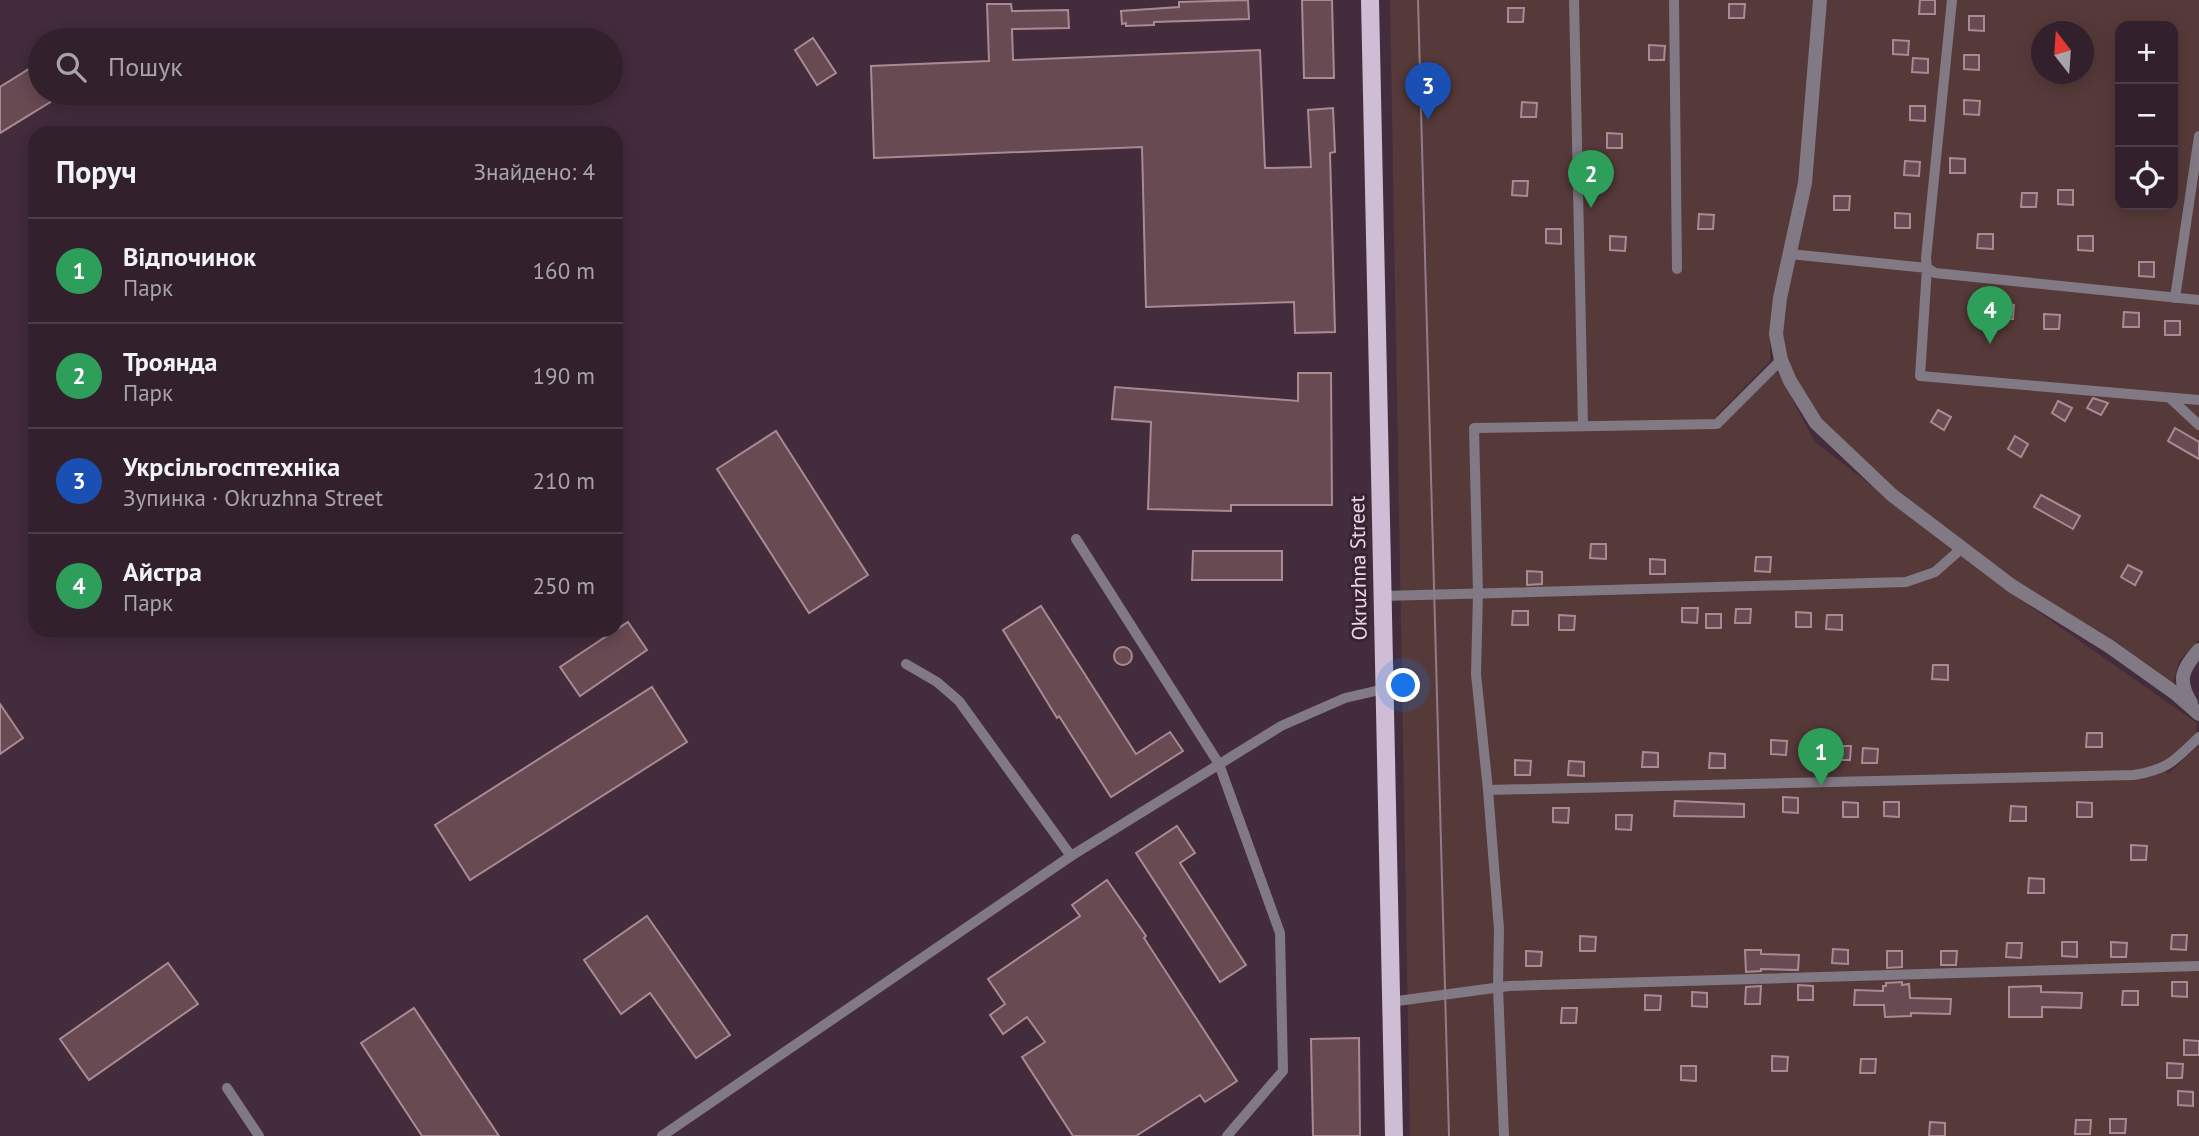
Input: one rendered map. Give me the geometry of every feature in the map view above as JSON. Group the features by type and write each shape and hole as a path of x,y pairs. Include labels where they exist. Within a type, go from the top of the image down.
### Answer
{"main road":[{"name":"Okruzhna Street","path":"1370,0 1395,1136"}],"street":[{"path":"1820,0 1805,183 1780,298 1776,334 1782,360 1800,400 1816,423 1892,495 2012,586 2109,646 2175,693 2198,713"},
{"path":"2198,713 2184,692 2182,682 2185,669 2199,650"}],"lane":[{"path":"1574,0 1583,426"},
{"path":"1674,0 1677,269"},
{"path":"1952,0 1926,258 1920,376 2199,400"},
{"path":"2175,298 2199,136"},
{"path":"1790,254 1927,268 1935,274 2199,300"},
{"path":"1504,1136 1498,987 1499,929 1476,674 1478,593 1474,428 1717,424 1782,360"},
{"path":"2170,398 2199,425"},
{"path":"1076,540 1219,764 1280,933 1283,1071 1227,1136"},
{"path":"1382,596 1906,582 1935,572 1962,548"},
{"path":"906,664 937,682 959,701 1071,856"},
{"path":"662,1136 1071,856 1219,764 1281,726 1308,713 1345,698 1384,689"},
{"path":"1488,790 2134,775 2170,765 2199,737"},
{"path":"1390,1002 1498,987 2199,966"},
{"path":"227,1088 259,1136"}],"shaded area":[{"path":"1390,0 1814,0 1800,181 1770,336 1770,361 1716,416 1725,423 1777,371 1815,442 2007,590 2197,723 2196,733 2169,761 2158,766 2168,774 2199,745 2199,1136 1410,1136"},
{"path":"1827,0 2199,0 2199,640 2179,661 2173,684 2114,640 2017,582 1901,497 1822,423 1793,378 1781,335"}],"building":[{"path":"1248,0 1249,19 1154,22 1154,25 1122,24 1121,11 1179,7 1179,2"},
{"path":"1302,0 1332,0 1334,78 1304,78"},
{"path":"1920,0 1935,0 1935,14 1919,14"},
{"path":"987,4 1011,4 1012,11 1068,10 1069,28 1012,29 1013,60 1260,50 1265,168 1311,167 1308,110 1333,108 1335,152 1330,153 1335,332 1295,333 1294,302 1146,307 1142,147 874,158 871,66 989,61"},
{"path":"1729,4 1745,4 1744,18 1729,18"},
{"path":"1508,8 1524,8 1523,22 1508,22"},
{"path":"1969,16 1984,16 1984,31 1969,30"},
{"path":"813,38 836,73 817,85 795,50"},
{"path":"1893,40 1909,41 1908,55 1893,54"},
{"path":"1649,45 1665,46 1664,60 1649,60"},
{"path":"1964,55 1979,55 1979,70 1964,69"},
{"path":"1913,58 1928,59 1928,73 1912,72"},
{"path":"28,70 28,105 46,105 0,133 0,87"},
{"path":"1964,100 1980,101 1979,115 1964,114"},
{"path":"1522,102 1537,103 1536,117 1521,117"},
{"path":"1910,106 1925,106 1925,121 1910,120"},
{"path":"1607,133 1622,134 1622,148 1607,148"},
{"path":"1950,158 1965,159 1965,173 1950,173"},
{"path":"1905,161 1920,162 1919,176 1904,175"},
{"path":"1513,181 1528,181 1527,196 1512,195"},
{"path":"2058,190 2073,190 2073,205 2058,204"},
{"path":"2022,193 2037,193 2036,207 2021,207"},
{"path":"1834,196 1850,196 1849,210 1834,210"},
{"path":"1895,213 1910,214 1910,228 1895,228"},
{"path":"1699,214 1714,215 1713,229 1698,229"},
{"path":"1546,229 1561,229 1561,244 1546,243"},
{"path":"1978,234 1993,234 1993,249 1977,248"},
{"path":"1610,236 1626,237 1625,251 1610,250"},
{"path":"2078,236 2093,236 2093,251 2078,250"},
{"path":"2139,262 2154,262 2154,277 2139,276"},
{"path":"1998,304 2014,305 2013,319 1998,319"},
{"path":"2124,312 2139,313 2139,327 2123,327"},
{"path":"2044,314 2060,315 2059,329 2044,329"},
{"path":"2165,321 2180,321 2180,335 2165,335"},
{"path":"1298,373 1331,373 1332,505 1231,505 1231,511 1148,509 1151,422 1112,419 1115,387 1298,401"},
{"path":"2093,398 2108,403 2101,415 2087,408"},
{"path":"2058,401 2072,408 2065,421 2052,413"},
{"path":"1938,410 1951,417 1944,430 1931,422"},
{"path":"2175,428 2199,442 2199,459 2168,441"},
{"path":"776,431 868,575 809,613 717,469"},
{"path":"2015,436 2028,444 2021,457 2008,449"},
{"path":"2041,495 2080,516 2073,529 2034,507"},
{"path":"1591,544 1606,544 1606,559 1590,558"},
{"path":"1193,551 1282,551 1282,580 1192,580"},
{"path":"1756,557 1771,557 1770,572 1755,571"},
{"path":"1650,559 1665,560 1665,574 1650,574"},
{"path":"2128,565 2142,572 2135,585 2121,577"},
{"path":"1527,571 1542,572 1542,584 1527,585"},
{"path":"1041,606 1136,754 1170,732 1183,751 1111,797 1059,716 1057,718 1003,630"},
{"path":"1682,608 1698,608 1697,623 1682,622"},
{"path":"1736,609 1751,609 1750,623 1735,623"},
{"path":"1513,611 1528,611 1528,625 1512,625"},
{"path":"1796,612 1811,613 1811,627 1796,627"},
{"path":"1706,614 1721,614 1721,628 1706,628"},
{"path":"1559,615 1575,616 1574,630 1559,630"},
{"path":"1827,615 1842,615 1842,630 1826,629"},
{"path":"628,622 647,650 580,696 560,667 605,637 623,637 623,625"},
{"path":"1119,647 1127,647 1132,656 1130,663 1119,665 1114,660 1114,652"},
{"path":"1933,665 1948,665 1948,680 1932,679"},
{"path":"652,687 687,742 470,880 435,825"},
{"path":"0,704 23,738 0,754"},
{"path":"2087,733 2102,733 2102,747 2086,747"},
{"path":"1771,740 1787,741 1786,755 1771,754"},
{"path":"1835,746 1851,746 1850,760 1835,760"},
{"path":"1863,748 1878,749 1877,763 1862,763"},
{"path":"1643,752 1658,753 1658,767 1642,767"},
{"path":"1710,753 1725,754 1725,768 1709,768"},
{"path":"1515,760 1531,761 1530,775 1515,775"},
{"path":"1569,761 1584,762 1584,776 1568,775"},
{"path":"1783,797 1798,798 1798,813 1783,812"},
{"path":"1675,801 1744,804 1744,817 1674,816"},
{"path":"1843,802 1858,803 1858,817 1843,817"},
{"path":"1884,802 1899,802 1899,817 1884,816"},
{"path":"2077,802 2092,803 2092,817 2077,817"},
{"path":"2011,806 2026,807 2026,821 2010,821"},
{"path":"1553,808 1569,808 1568,823 1553,822"},
{"path":"1616,815 1632,815 1631,830 1616,829"},
{"path":"1177,826 1195,853 1180,863 1246,965 1220,982 1136,853"},
{"path":"2131,845 2147,846 2146,860 2131,860"},
{"path":"2029,878 2044,879 2044,893 2028,893"},
{"path":"1107,880 1146,936 1144,938 1237,1081 1205,1102 1200,1095 1136,1136 1073,1136 1022,1057 1045,1042 1027,1017 1003,1034 990,1015 1005,1004 988,979 1080,916 1072,905"},
{"path":"647,916 730,1035 696,1058 650,993 621,1014 584,960"},
{"path":"2172,935 2187,935 2186,950 2171,949"},
{"path":"1580,936 1596,937 1595,951 1580,951"},
{"path":"2062,942 2077,942 2077,957 2062,956"},
{"path":"2111,942 2127,943 2126,957 2111,957"},
{"path":"2007,943 2022,943 2021,958 2006,957"},
{"path":"1833,949 1848,950 1848,964 1832,963"},
{"path":"1745,950 1761,950 1761,954 1799,955 1798,970 1761,969 1746,972"},
{"path":"1526,951 1542,952 1541,966 1526,966"},
{"path":"1887,951 1902,951 1902,967 1887,968"},
{"path":"1941,951 1957,951 1956,965 1941,965"},
{"path":"168,963 198,1004 89,1080 60,1039"},
{"path":"1902,982 1902,985 1909,984 1910,998 1951,999 1950,1014 1911,1013 1911,1016 1885,1017 1884,1005 1854,1005 1855,990 1883,991 1886,983"},
{"path":"2172,982 2187,982 2187,997 2172,996"},
{"path":"1798,985 1813,986 1813,1000 1798,1000"},
{"path":"1761,986 1760,1004 1745,1004 1746,987"},
{"path":"2041,986 2041,992 2082,993 2081,1008 2042,1007 2042,1017 2009,1017 2009,987"},
{"path":"2123,991 2138,991 2138,1005 2122,1005"},
{"path":"1692,992 1707,993 1707,1007 1692,1006"},
{"path":"1645,995 1661,996 1660,1010 1645,1010"},
{"path":"414,1008 499,1136 422,1136 361,1043"},
{"path":"1562,1008 1577,1008 1576,1023 1561,1023"},
{"path":"1359,1038 1360,1136 1313,1136 1311,1039"},
{"path":"2184,1040 2199,1041 2199,1055 2184,1055"},
{"path":"1772,1056 1788,1057 1787,1071 1772,1071"},
{"path":"1861,1059 1876,1059 1875,1073 1860,1073"},
{"path":"2167,1063 2183,1064 2182,1078 2167,1078"},
{"path":"1681,1066 1696,1066 1696,1081 1681,1080"},
{"path":"2178,1091 2193,1092 2193,1106 2178,1105"},
{"path":"2110,1119 2126,1119 2125,1133 2110,1133"},
{"path":"2076,1120 2091,1120 2090,1134 2075,1134"},
{"path":"1930,1122 1945,1123 1945,1136 1929,1136"}],"tram line":[{"path":"1418,0 1449,1136"}],"place":[{"name":"Укрсільгосптехніка","path":"1428,120"},
{"name":"Троянда","path":"1591,208"},
{"name":"Айстра","path":"1990,344"},
{"name":"Відпочинок","path":"1821,786"}]}
